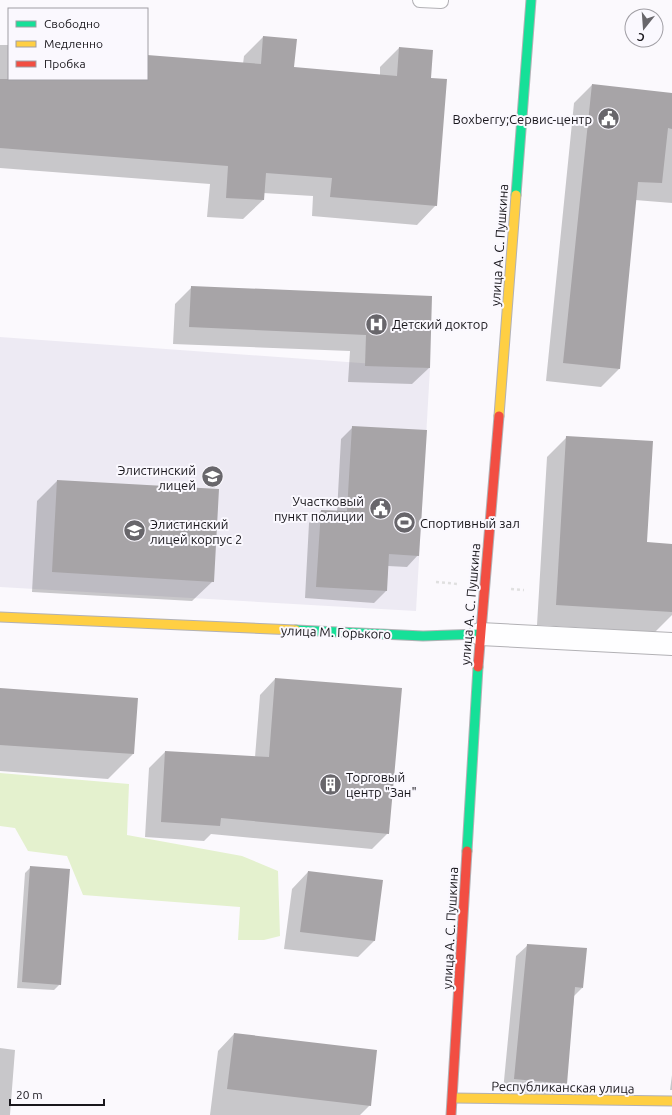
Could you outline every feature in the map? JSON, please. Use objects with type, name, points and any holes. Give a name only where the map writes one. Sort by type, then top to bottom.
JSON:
[{"type":"main road","name":"улица А. С. Пушкина","points":[[451,1115],[480,634],[531,0]]},
{"type":"main road","name":"улица М. Горького","points":[[0,617],[423,636],[480,634]]},
{"type":"main road","name":"Республиканская улица","points":[[453,1098],[672,1101]]},
{"type":"street","name":"улица М. Горького","points":[[480,634],[672,644]]},
{"type":"lane","points":[[420,0],[441,2]]},
{"type":"path","points":[[436,582],[457,584]]},
{"type":"path","points":[[510,589],[524,590]]},
{"type":"shaded area","name":"Элистинский лицей","points":[[0,337],[430,368],[416,611],[0,587]]},
{"type":"green space","points":[[0,773],[129,784],[127,835],[242,856],[278,871],[280,936],[264,940],[238,940],[240,907],[83,895],[67,856],[28,851],[15,828],[0,826]]},
{"type":"building","points":[[263,36],[297,39],[294,67],[397,76],[399,47],[433,50],[431,78],[447,79],[437,206],[330,197],[332,178],[266,173],[264,200],[226,198],[228,166],[0,148],[0,79],[148,80],[148,55],[261,64]]},
{"type":"building","points":[[592,84],[672,93],[672,129],[668,128],[662,183],[638,182],[620,369],[563,363]]},
{"type":"building","points":[[191,286],[432,296],[430,368],[365,366],[366,335],[189,327]]},
{"type":"building","points":[[352,426],[427,430],[419,556],[389,554],[387,591],[316,587],[321,510],[347,511]]},
{"type":"building","points":[[566,436],[653,441],[647,542],[672,544],[672,612],[556,605]]},
{"type":"building","name":"Элистинский лицей корпус 2","points":[[57,480],[219,489],[214,582],[52,572]]},
{"type":"building","points":[[275,678],[402,688],[389,834],[221,818],[220,826],[161,822],[165,751],[269,757]]},
{"type":"building","points":[[0,688],[138,698],[134,754],[0,745]]},
{"type":"building","points":[[30,866],[70,869],[61,985],[22,982]]},
{"type":"building","points":[[308,871],[383,880],[375,941],[300,932]]},
{"type":"building","points":[[527,944],[587,948],[583,988],[575,987],[567,1084],[514,1079]]},
{"type":"building","points":[[234,1033],[377,1050],[371,1106],[227,1089]]},
{"type":"traffic: fast","points":[[516,195],[531,0]]},
{"type":"traffic: fast","points":[[296,630],[423,636],[480,634]]},
{"type":"traffic: fast","points":[[467,851],[478,667]]},
{"type":"traffic: slow","points":[[499,416],[516,195]]},
{"type":"traffic: slow","points":[[0,617],[296,630]]},
{"type":"traffic: slow","points":[[453,1098],[672,1101]]},
{"type":"traffic: jam","points":[[478,667],[499,416]]},
{"type":"traffic: jam","points":[[451,1115],[467,851]]},
{"type":"place","name":"Boxberry;Сервис-центр","points":[[608,119]]},
{"type":"place","name":"Детский доктор","points":[[377,324]]},
{"type":"place","name":"Элистинский лицей","points":[[212,477]]},
{"type":"place","name":"Участковый пункт полиции","points":[[380,508]]},
{"type":"place","name":"Спортивный зал","points":[[404,523]]},
{"type":"place","name":"Элистинский лицей корпус 2","points":[[135,531]]},
{"type":"place","name":"Торговый центр \"Зан\"","points":[[331,784]]}]
